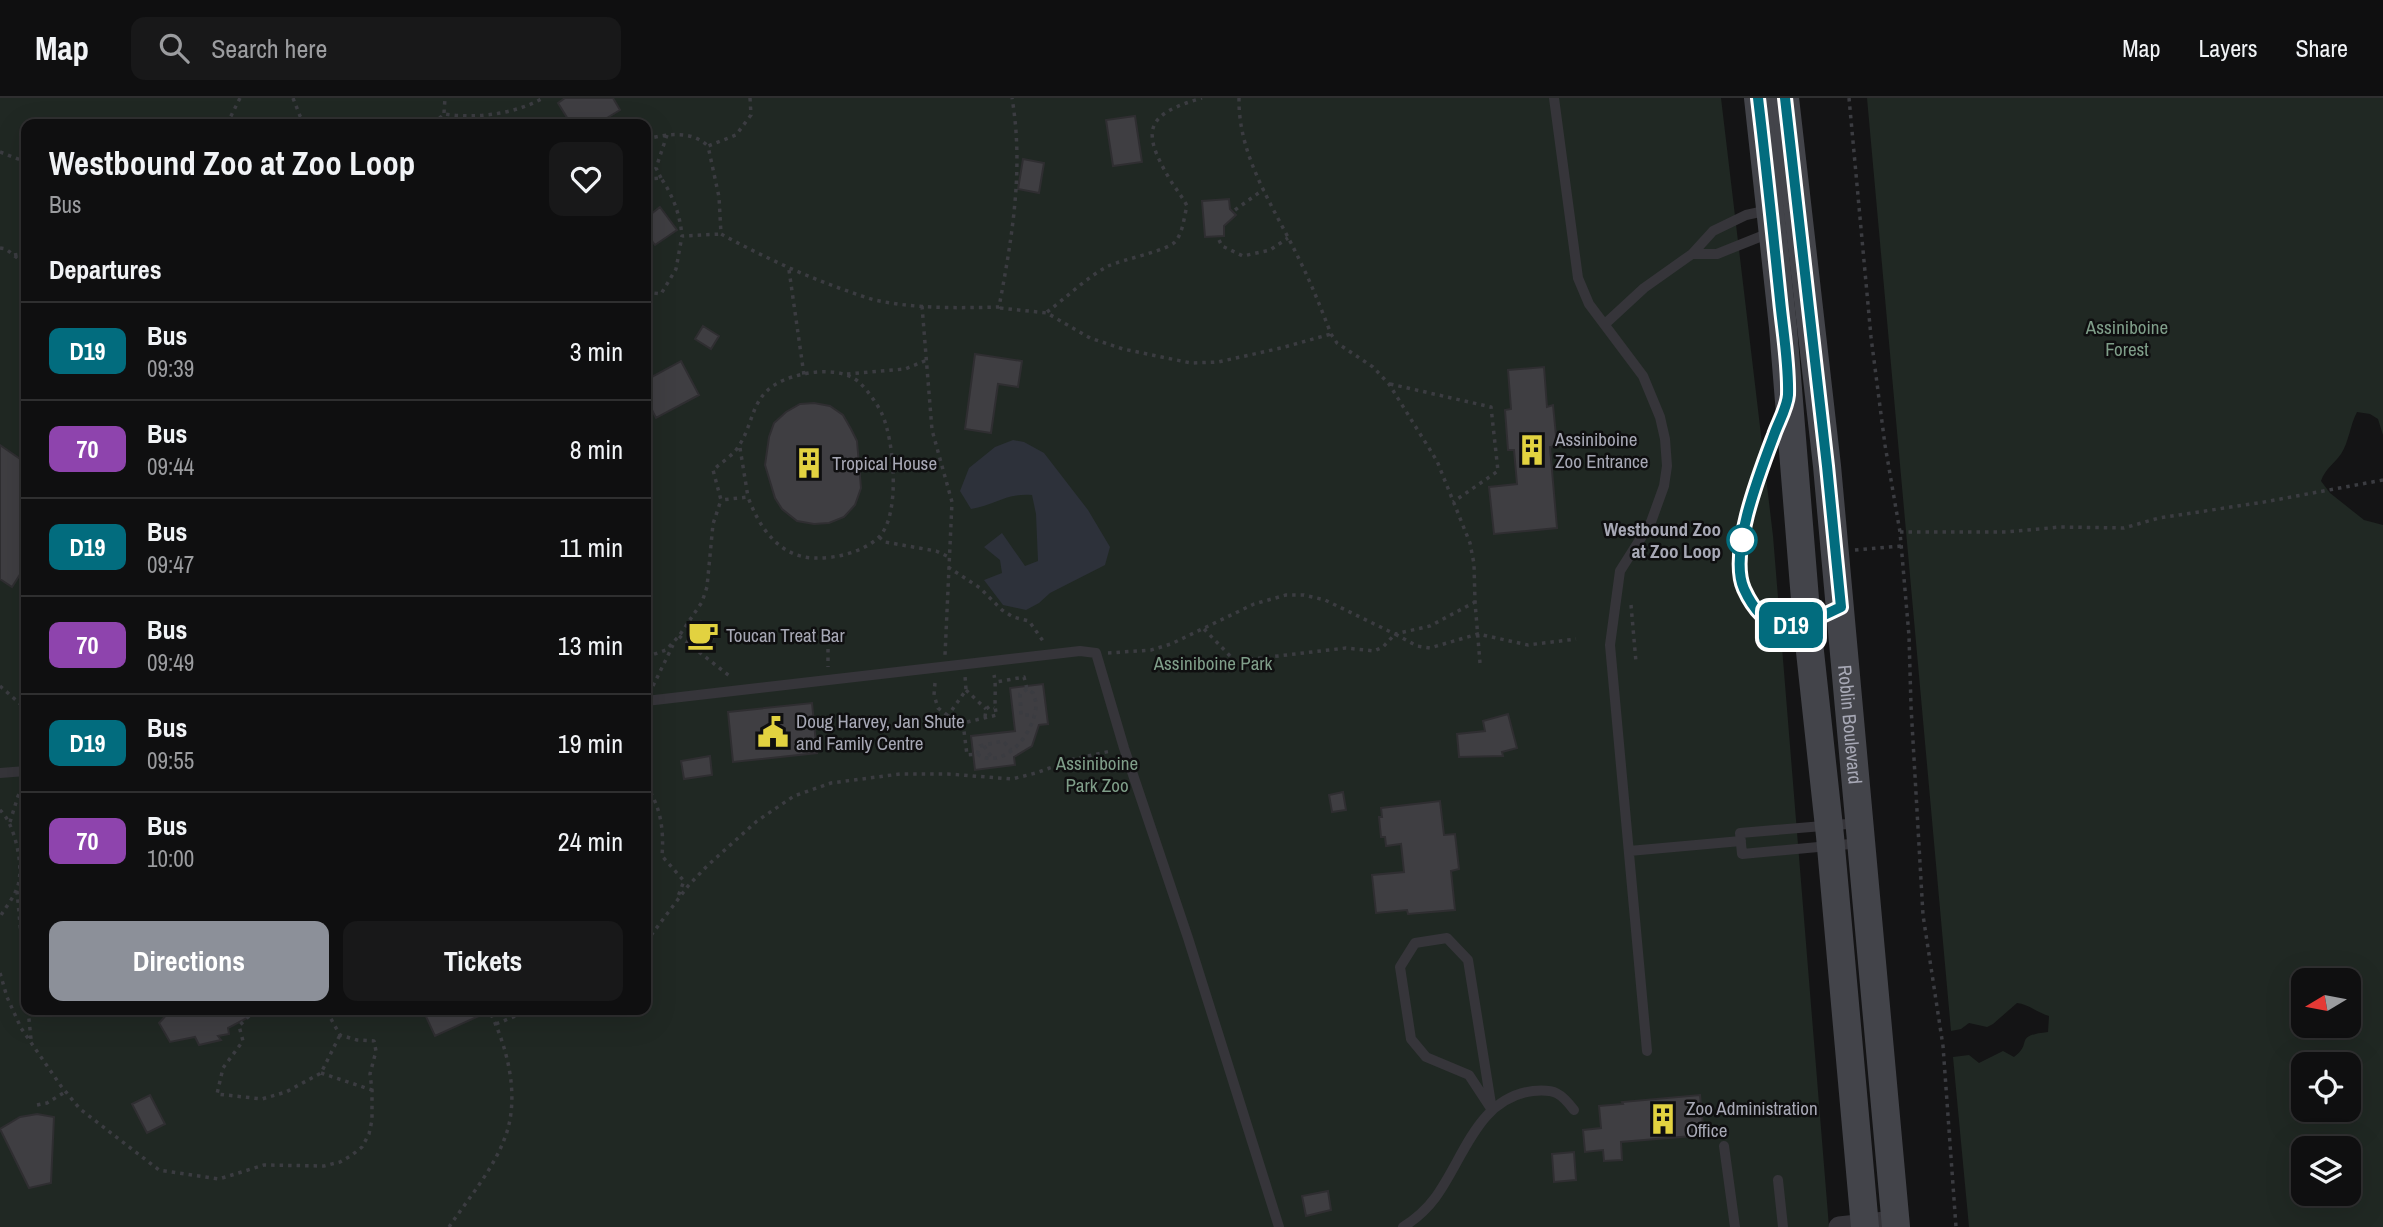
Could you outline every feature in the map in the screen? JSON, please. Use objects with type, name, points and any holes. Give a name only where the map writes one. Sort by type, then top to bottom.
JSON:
[{"type":"main road","name":"Roblin Boulevard","points":[[1758,98],[1786,219],[1841,607],[1896,1224]]},
{"type":"main road","name":"Roblin Boulevard","points":[[1785,98],[1788,398],[1807,624],[1830,836],[1856,1226]]},
{"type":"street","points":[[1856,1226],[1896,1224]]},
{"type":"lane","points":[[1554,98],[1578,278],[1589,304],[1630,357],[1652,395],[1665,439],[1667,466],[1664,486],[1651,522],[1620,571],[1611,645],[1647,1051]]},
{"type":"lane","points":[[1605,324],[1644,288],[1692,254],[1713,231],[1746,215],[1786,219]]},
{"type":"lane","points":[[1692,254],[1717,254],[1786,219]]},
{"type":"lane","points":[[1788,398],[1745,525],[1739,573],[1752,603],[1765,618],[1777,626],[1807,624],[1841,607]]},
{"type":"lane","points":[[651,700],[1080,650],[1096,653],[1124,748],[1188,938],[1279,1227]]},
{"type":"lane","points":[[0,773],[21,771]]},
{"type":"lane","points":[[1629,851],[1741,837],[1860,833]]},
{"type":"lane","points":[[1741,837],[1742,854],[1830,836],[1860,833]]},
{"type":"lane","points":[[1447,937],[1468,960],[1492,1110],[1469,1075],[1426,1057],[1411,1039],[1400,967],[1415,943],[1447,937]]},
{"type":"lane","points":[[1403,1227],[1435,1199],[1480,1123],[1505,1099],[1520,1093],[1550,1091],[1560,1094],[1574,1110]]},
{"type":"lane","points":[[1724,1146],[1735,1227]]},
{"type":"lane","points":[[1778,1180],[1783,1227]]},
{"type":"path","points":[[230,119],[240,98]]},
{"type":"path","points":[[293,98],[303,119]]},
{"type":"path","points":[[438,119],[444,114],[445,98]]},
{"type":"path","points":[[444,114],[465,117],[525,108],[543,98]]},
{"type":"path","points":[[708,146],[736,135],[751,115],[750,98]]},
{"type":"path","points":[[999,307],[1013,227],[1016,191],[1017,149],[1012,98]]},
{"type":"path","points":[[1047,313],[1094,275],[1110,266],[1141,254],[1162,250],[1175,242],[1182,228],[1187,206],[1152,145],[1151,135],[1155,122],[1164,113],[1202,98]]},
{"type":"path","points":[[1239,98],[1238,114],[1248,158],[1331,334],[1337,343],[1373,367],[1389,384],[1437,461],[1470,543],[1474,564],[1480,663]]},
{"type":"path","points":[[1849,98],[1873,351],[1902,546],[1922,905],[1943,1046],[1956,1227]]},
{"type":"path","points":[[651,293],[661,294],[676,269],[682,236],[680,217],[656,168],[667,135]]},
{"type":"path","points":[[651,138],[688,135],[699,138],[708,146],[719,197],[721,233]]},
{"type":"path","points":[[0,152],[21,160]]},
{"type":"path","points":[[651,179],[661,178]]},
{"type":"path","points":[[1235,210],[1264,189]]},
{"type":"path","points":[[682,236],[721,233],[789,269],[873,300],[922,306],[999,307],[1047,313],[1090,338],[1124,349],[1191,363],[1218,362],[1331,334]]},
{"type":"path","points":[[1219,240],[1222,246],[1243,256],[1270,250],[1288,238]]},
{"type":"path","points":[[0,248],[6,249],[21,261]]},
{"type":"path","points":[[14,255],[21,254]]},
{"type":"path","points":[[789,269],[804,375]]},
{"type":"path","points":[[922,306],[932,430],[952,502],[941,666],[934,695],[938,708],[947,717],[963,723],[997,715],[994,708],[997,699],[996,682],[988,661]]},
{"type":"path","points":[[651,655],[666,650],[702,602],[707,587],[713,524],[722,499],[713,470],[740,446],[753,410],[764,394],[782,381],[804,375],[905,369],[927,360]]},
{"type":"path","points":[[740,446],[748,497],[755,516],[770,537],[785,550],[808,558],[835,557],[849,553],[879,537],[891,517],[895,489],[886,429],[882,413],[860,383],[845,374]]},
{"type":"path","points":[[1389,384],[1491,408],[1498,471],[1453,502]]},
{"type":"path","points":[[1900,532],[2124,528],[2159,518],[2383,480]]},
{"type":"path","points":[[722,499],[748,497]]},
{"type":"path","points":[[879,537],[885,542],[936,551],[948,557]]},
{"type":"path","points":[[1848,551],[1902,546]]},
{"type":"path","points":[[948,567],[980,588],[1002,610],[1013,617],[1029,621],[1041,637],[1047,655]]},
{"type":"path","points":[[1096,653],[1151,650],[1204,629],[1254,604],[1286,595],[1304,595],[1325,600],[1417,646],[1430,648],[1478,634],[1528,645],[1576,639]]},
{"type":"path","points":[[1204,629],[1235,661],[1346,648],[1374,651],[1384,647],[1395,634],[1430,626],[1475,602]]},
{"type":"path","points":[[1631,602],[1636,662]]},
{"type":"path","points":[[679,636],[744,689]]},
{"type":"path","points":[[652,688],[675,640]]},
{"type":"path","points":[[963,664],[967,690],[986,709]]},
{"type":"path","points":[[963,723],[967,755],[977,754],[993,759],[1011,751],[1026,736],[1036,704],[1033,693],[1027,689],[1024,677],[996,682]]},
{"type":"path","points":[[0,686],[21,705]]},
{"type":"path","points":[[1027,689],[1020,694],[1021,715],[1034,715]]},
{"type":"path","points":[[947,717],[967,690]]},
{"type":"path","points":[[0,693],[6,692]]},
{"type":"path","points":[[986,709],[990,706],[994,708]]},
{"type":"path","points":[[985,717],[986,709]]},
{"type":"path","points":[[977,754],[980,746],[1003,741],[1011,751]]},
{"type":"path","points":[[983,745],[993,759]]},
{"type":"path","points":[[651,935],[707,866],[757,821],[794,796],[848,780],[900,774],[948,774],[1012,779],[1074,759],[1124,748]]},
{"type":"path","points":[[0,918],[17,889],[20,876],[10,822],[21,790]]},
{"type":"path","points":[[651,795],[660,813],[664,836],[662,856],[684,881],[675,903]]},
{"type":"path","points":[[0,810],[10,822]]},
{"type":"path","points":[[17,889],[21,934]]},
{"type":"path","points":[[0,973],[21,1028],[65,1092],[80,1109],[159,1170],[219,1179],[264,1165],[324,1166],[346,1158],[362,1147],[369,1134],[372,1119],[370,1074],[376,1051],[374,1041],[340,1035],[329,1015]]},
{"type":"path","points":[[28,1015],[31,1042]]},
{"type":"path","points":[[250,1015],[239,1026],[243,1041],[223,1068],[217,1094],[262,1099],[286,1093],[321,1073],[340,1035]]},
{"type":"path","points":[[449,1227],[495,1158],[509,1127],[511,1078],[492,1015]]},
{"type":"path","points":[[496,1024],[518,1015]]},
{"type":"path","points":[[321,1073],[372,1090]]},
{"type":"path","points":[[37,1105],[47,1103],[65,1092]]},
{"type":"green space","name":"Assiniboine Park","points":[[0,98],[1721,98],[1773,536],[1829,1227],[0,1227]]},
{"type":"green space","name":"Assiniboine Forest","points":[[1867,98],[2383,98],[2383,435],[2378,419],[2370,414],[2357,412],[2344,449],[2321,481],[2330,493],[2364,520],[2383,525],[2383,1227],[1969,1227],[1953,1057],[1969,1055],[1979,1063],[2003,1051],[2014,1057],[2023,1048],[2027,1038],[2048,1032],[2049,1016],[2017,1003],[1987,1027],[1969,1023],[1961,1029],[1951,1031]]},
{"type":"shaded area","points":[[1013,440],[1024,442],[1044,453],[1088,510],[1110,547],[1105,565],[1050,593],[1026,610],[1003,605],[984,580],[1002,573],[1000,560],[984,547],[1002,533],[1025,566],[1038,561],[1036,514],[1032,495],[1007,497],[971,509],[960,491],[969,468],[995,447]]},
{"type":"building","points":[[565,98],[613,98],[620,110],[605,119],[568,119],[558,103]]},
{"type":"building","points":[[1135,116],[1142,162],[1113,166],[1106,120]]},
{"type":"building","points":[[1023,159],[1044,163],[1039,193],[1018,189]]},
{"type":"building","points":[[1229,199],[1230,209],[1236,215],[1224,226],[1224,236],[1205,237],[1202,201]]},
{"type":"building","points":[[660,207],[677,230],[655,245],[651,240],[651,214]]},
{"type":"building","points":[[703,326],[719,336],[711,349],[695,339]]},
{"type":"building","points":[[975,354],[1022,361],[1018,387],[998,384],[991,433],[965,429]]},
{"type":"building","points":[[681,361],[699,395],[656,418],[651,408],[651,377]]},
{"type":"building","name":"Assiniboine Zoo Entrance","points":[[1544,367],[1547,407],[1553,405],[1557,446],[1550,447],[1557,528],[1494,534],[1489,487],[1517,484],[1514,450],[1508,450],[1505,410],[1511,409],[1508,370]]},
{"type":"building","name":"Tropical House","points":[[800,404],[830,406],[843,415],[851,429],[857,441],[861,488],[855,505],[844,517],[829,523],[814,524],[797,521],[782,509],[775,498],[765,465],[774,423]]},
{"type":"building","points":[[0,445],[21,460],[21,573],[12,587],[0,579]]},
{"type":"building","name":"Toucan Treat Bar","points":[[701,621],[717,634],[705,649],[689,637]]},
{"type":"building","points":[[1043,684],[1048,724],[1039,725],[1032,746],[1014,757],[1015,765],[975,770],[971,736],[1015,731],[1010,688]]},
{"type":"building","name":"Doug Harvey, Jan Shute and Family Centre","points":[[812,703],[817,753],[733,762],[728,712]]},
{"type":"building","points":[[1508,714],[1517,748],[1502,752],[1503,756],[1459,757],[1457,734],[1485,731],[1483,721]]},
{"type":"building","points":[[710,756],[712,775],[684,779],[681,761]]},
{"type":"building","points":[[1343,792],[1346,810],[1332,812],[1329,795]]},
{"type":"building","points":[[1440,801],[1444,835],[1455,834],[1459,869],[1451,871],[1455,910],[1408,914],[1407,910],[1376,913],[1372,875],[1404,872],[1401,844],[1386,846],[1385,837],[1381,837],[1381,808]]},
{"type":"building","points":[[166,1015],[253,1015],[228,1028],[229,1034],[218,1036],[221,1040],[199,1045],[195,1037],[170,1042],[159,1023]]},
{"type":"building","points":[[425,1015],[481,1015],[435,1036]]},
{"type":"building","points":[[150,1095],[165,1124],[147,1133],[132,1104]]},
{"type":"building","name":"Zoo Administration Office","points":[[1700,1095],[1704,1135],[1621,1142],[1622,1160],[1604,1161],[1603,1150],[1585,1152],[1583,1130],[1601,1128],[1599,1106]]},
{"type":"building","points":[[37,1114],[54,1117],[51,1183],[29,1188],[0,1129],[20,1117]]},
{"type":"building","points":[[1574,1152],[1576,1180],[1554,1182],[1552,1154]]},
{"type":"building","points":[[1328,1191],[1331,1210],[1306,1216],[1302,1196]]},
{"type":"bus line","name":"D19","points":[[1758,98],[1788,398],[1745,525],[1739,573],[1752,603],[1765,618],[1777,626],[1807,624],[1841,607],[1785,98]]},
{"type":"place","name":"Assiniboine Zoo Entrance","points":[[1532,450]]},
{"type":"place","name":"Tropical House","points":[[809,463]]},
{"type":"place","name":"Westbound Zoo at Zoo Loop","points":[[1742,540]]},
{"type":"place","name":"Toucan Treat Bar","points":[[703,635]]},
{"type":"place","name":"Doug Harvey, Jan Shute and Family Centre","points":[[773,732]]},
{"type":"place","name":"Zoo Administration Office","points":[[1663,1119]]},
{"type":"park label","name":"Assiniboine Park Zoo","points":[[1097,774]]}]
